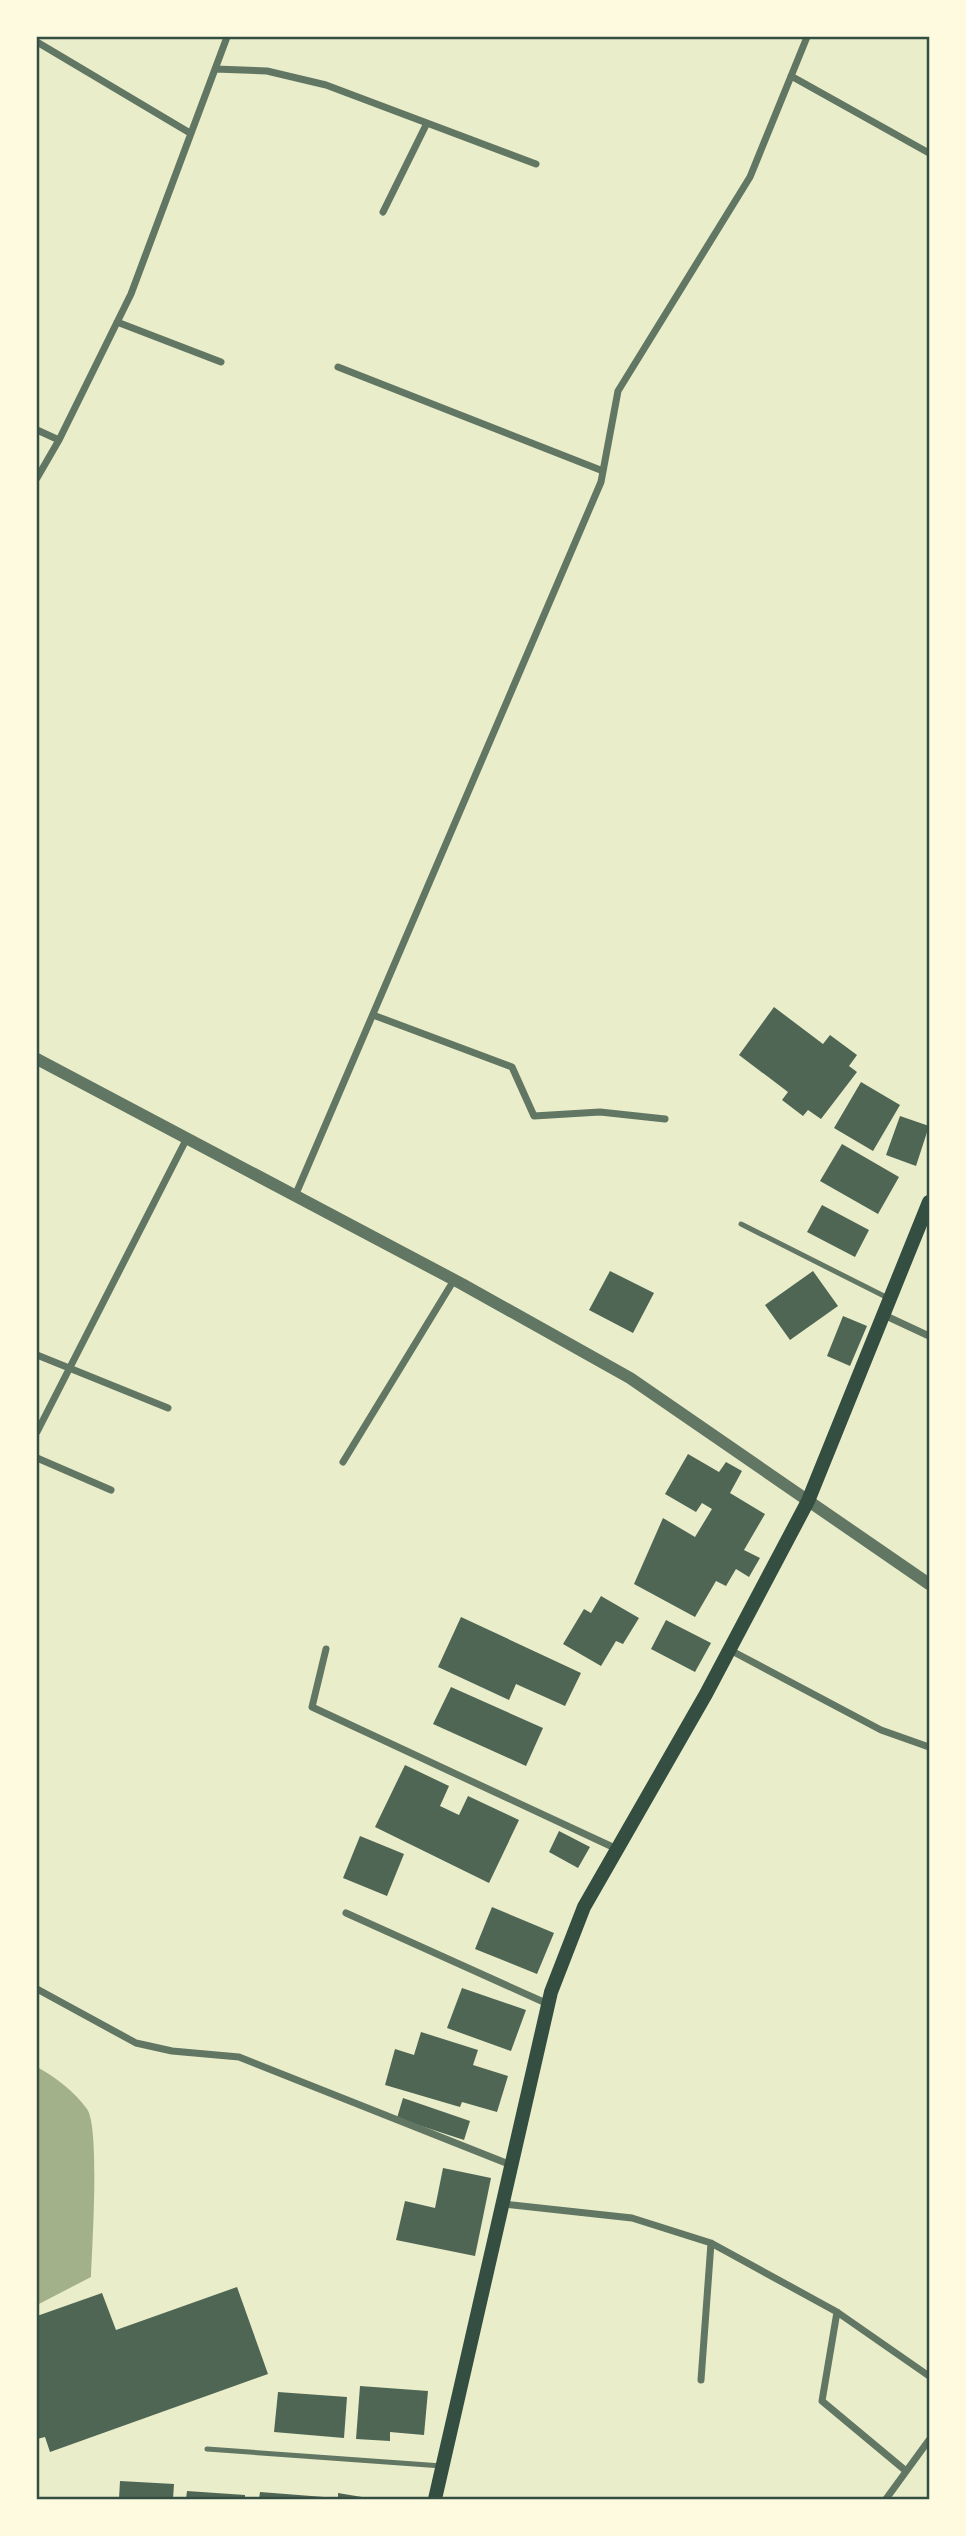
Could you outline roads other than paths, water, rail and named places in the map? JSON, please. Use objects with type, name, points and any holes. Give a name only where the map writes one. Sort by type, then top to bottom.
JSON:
[{"type":"main road","points":[[435,2499],[548,2004],[584,1907],[730,1650],[808,1502],[929,1202]]},
{"type":"street","points":[[37,478],[59,440],[131,294],[227,37]]},
{"type":"street","points":[[295,1196],[601,482],[618,391],[750,177],[807,37]]},
{"type":"street","points":[[37,42],[191,133]]},
{"type":"street","points":[[215,69],[267,71],[326,85],[536,164]]},
{"type":"street","points":[[791,76],[929,153]]},
{"type":"street","points":[[383,212],[427,123]]},
{"type":"street","points":[[117,322],[221,362]]},
{"type":"street","points":[[338,367],[603,471]]},
{"type":"street","points":[[37,430],[59,440]]},
{"type":"street","points":[[373,1015],[512,1067],[534,1116],[600,1112],[665,1119]]},
{"type":"street","points":[[37,1059],[454,1280],[630,1378],[929,1584]]},
{"type":"street","points":[[37,1432],[187,1138]]},
{"type":"street","points":[[343,1462],[454,1280]]},
{"type":"street","points":[[884,1315],[929,1336]]},
{"type":"street","points":[[37,1355],[169,1408]]},
{"type":"street","points":[[37,1458],[111,1490]]},
{"type":"street","points":[[326,1649],[312,1707],[618,1849]]},
{"type":"street","points":[[730,1650],[881,1730],[929,1747]]},
{"type":"street","points":[[346,1913],[548,2004]]},
{"type":"street","points":[[37,1989],[135,2043],[172,2051],[239,2057],[511,2165]]},
{"type":"street","points":[[502,2204],[632,2218],[711,2243],[837,2312],[929,2376]]},
{"type":"street","points":[[701,2380],[711,2243]]},
{"type":"street","points":[[837,2312],[822,2401],[906,2471]]},
{"type":"street","points":[[886,2499],[929,2440]]},
{"type":"lane","points":[[741,1224],[891,1299]]},
{"type":"lane","points":[[207,2449],[442,2466]]}]
